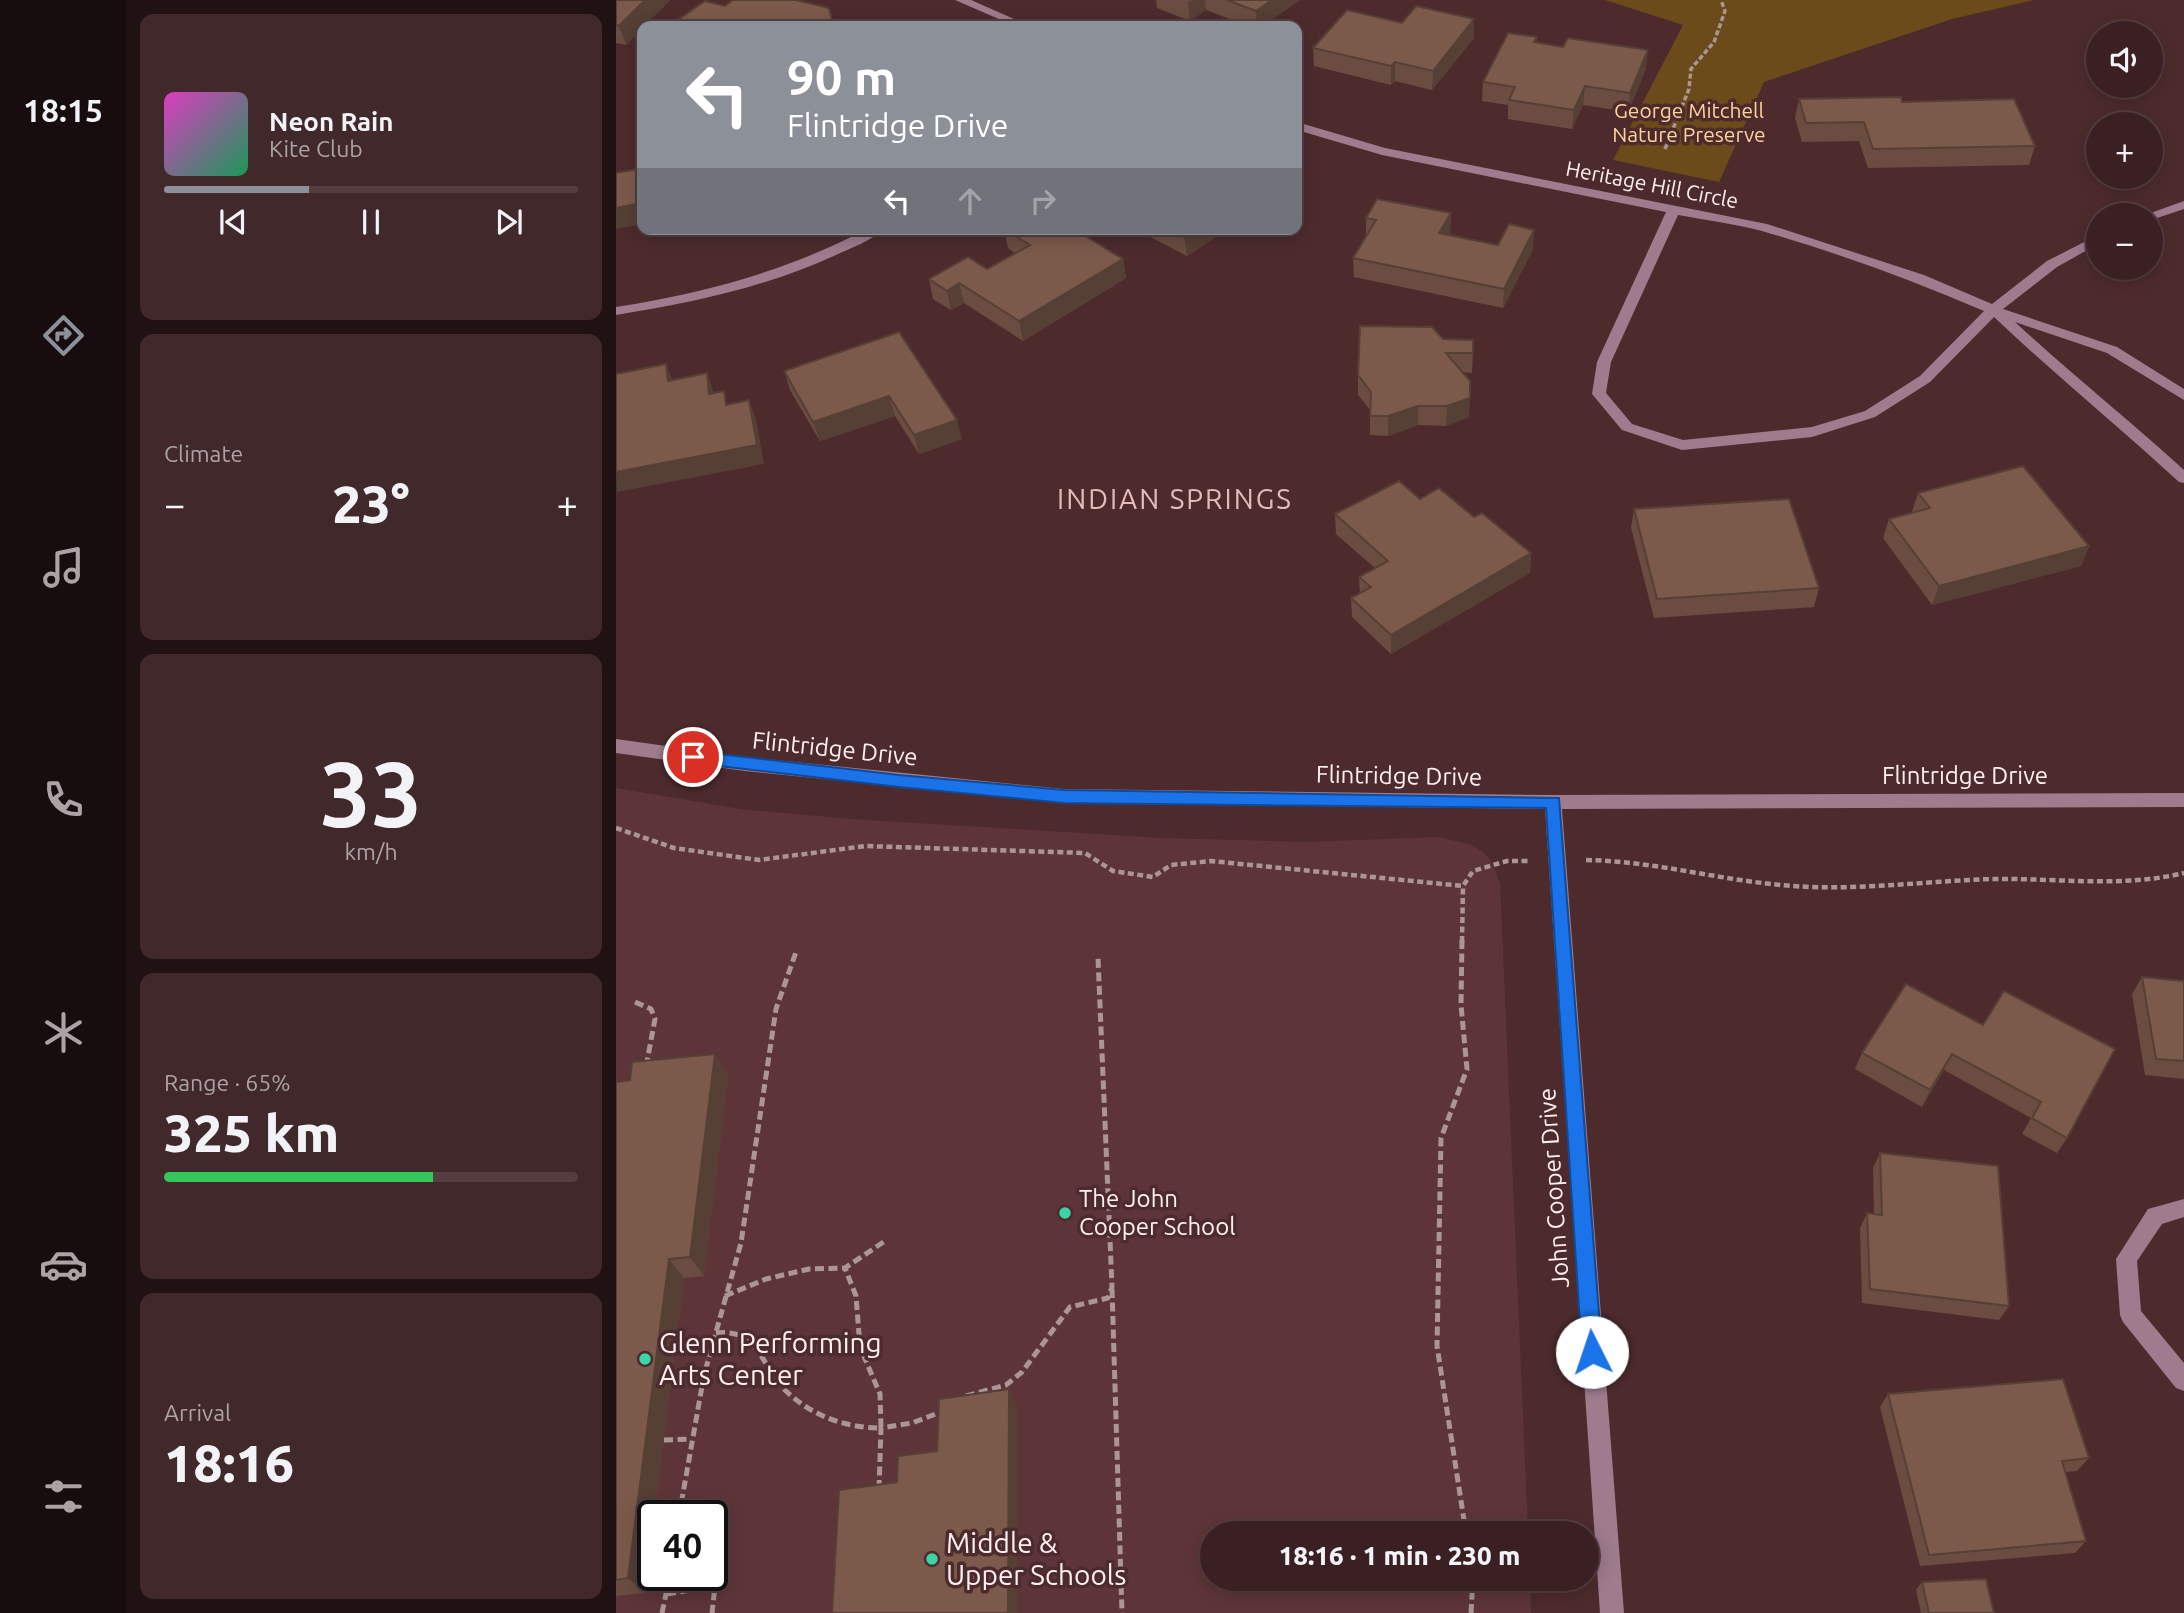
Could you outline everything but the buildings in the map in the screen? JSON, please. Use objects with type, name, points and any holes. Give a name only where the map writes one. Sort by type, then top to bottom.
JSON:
[{"type":"street","points":[[961,0],[1012,21]]},
{"type":"street","name":"Heritage Hill Circle","points":[[1302,127],[1396,153],[1762,227],[1919,278],[1993,310],[2112,350],[2184,395]]},
{"type":"street","points":[[2163,212],[2184,205]]},
{"type":"street","points":[[1673,211],[1604,362],[1599,394],[1627,427],[1682,445],[1812,432],[1870,414],[1925,379],[1993,310],[2052,264],[2086,246]]},
{"type":"street","points":[[616,311],[666,304],[734,289],[796,269],[865,235]]},
{"type":"street","name":"Heritage Hill Circle","points":[[1993,310],[2062,374],[2131,429],[2184,478]]},
{"type":"street","name":"Flintridge Drive","points":[[616,746],[770,767],[1064,796],[1553,802],[2184,800]]},
{"type":"street","name":"John Cooper Drive","points":[[1553,802],[1612,1613]]},
{"type":"street","points":[[2184,1208],[2155,1216],[2126,1259],[2131,1315],[2184,1380]]},
{"type":"path","points":[[1665,149],[1689,89],[1691,69],[1714,42],[1725,11],[1721,0]]},
{"type":"path","points":[[616,828],[674,848],[759,860],[865,846],[1085,853],[1113,871],[1153,877],[1171,865],[1211,862],[1463,886]]},
{"type":"path","points":[[1464,1521],[1437,1346],[1441,1138],[1468,1069],[1461,1005],[1463,886],[1473,872],[1507,861],[1624,859],[1734,879],[1806,887],[2000,878],[2158,880],[2184,873]]},
{"type":"path","points":[[681,1500],[691,1439],[724,1296],[741,1243],[776,1009],[796,952]]},
{"type":"path","points":[[1098,958],[1122,1613]]},
{"type":"path","points":[[635,1002],[651,1009],[655,1019],[643,1078]]},
{"type":"path","points":[[724,1296],[766,1279],[809,1269],[845,1268],[885,1241]]},
{"type":"path","points":[[845,1268],[856,1296],[860,1347],[880,1394],[878,1502]]},
{"type":"path","points":[[955,1402],[974,1393],[1006,1385],[1022,1372],[1070,1307],[1079,1303],[1096,1304],[1108,1298],[1112,1287]]},
{"type":"path","points":[[716,1333],[731,1332],[745,1336],[778,1382],[799,1400],[828,1418],[861,1430],[881,1429],[937,1416],[946,1409]]},
{"type":"path","points":[[664,1440],[691,1439]]},
{"type":"path","points":[[667,1594],[715,1586],[712,1613]]},
{"type":"path","points":[[662,1613],[667,1591]]},
{"type":"path","points":[[1471,1613],[1472,1591]]},
{"type":"shaded area","name":"The John Cooper School","points":[[616,788],[740,809],[851,819],[1162,838],[1304,842],[1438,837],[1472,845],[1483,852],[1491,861],[1500,883],[1527,1521],[1200,1521],[1200,1591],[1530,1591],[1531,1613],[616,1613]]},
{"type":"green space","name":"George Mitchell Nature Preserve","points":[[1605,0],[2034,0],[1952,19],[1764,82],[1719,182],[1613,160],[1683,25]]},
{"type":"place","name":"The John Cooper School","points":[[1065,1213]]},
{"type":"place","name":"Glenn Performing Arts Center","points":[[645,1359]]},
{"type":"place","name":"Middle & Upper Schools","points":[[932,1559]]},
{"type":"district","name":"INDIAN SPRINGS","points":[[1175,499]]},
{"type":"route","points":[[693,757],[899,781],[1064,796],[1553,802],[1592,1352]]}]
